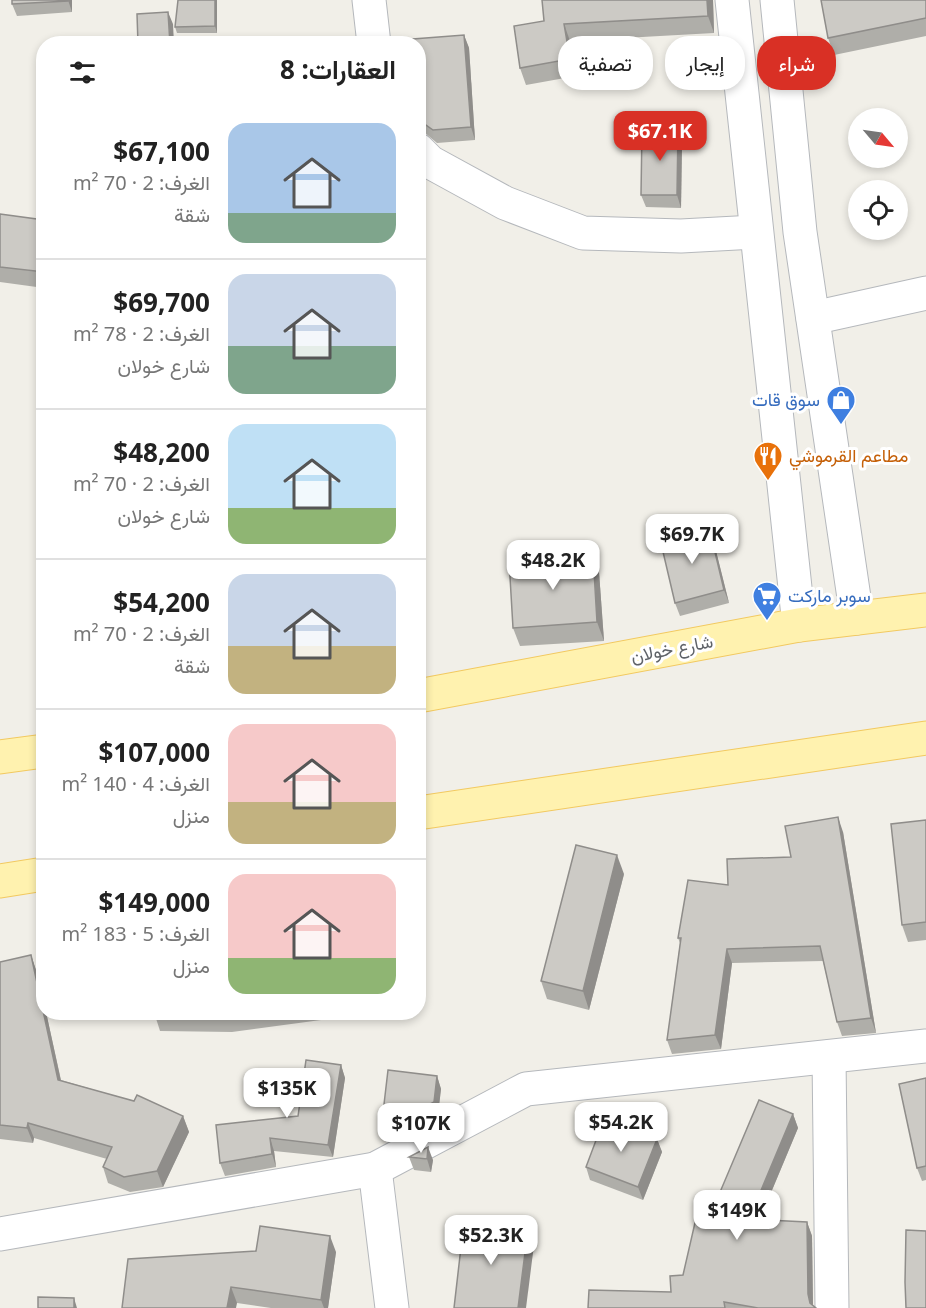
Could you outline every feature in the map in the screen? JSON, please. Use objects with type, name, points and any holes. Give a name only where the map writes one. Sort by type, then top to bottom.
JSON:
[{"type":"main road","name":"شارع خولان","points":[[426,695],[799,625],[926,610]]},
{"type":"main road","points":[[426,812],[926,738]]},
{"type":"main road","points":[[0,757],[36,751]]},
{"type":"main road","points":[[0,881],[36,875]]},
{"type":"street","points":[[369,0],[373,36]]},
{"type":"street","points":[[732,0],[755,232],[799,625]]},
{"type":"street","points":[[777,0],[800,232],[857,618]]},
{"type":"street","points":[[426,158],[505,203],[583,233],[681,236],[755,232]]},
{"type":"street","points":[[813,318],[926,292]]},
{"type":"street","points":[[0,1234],[375,1169],[526,1089],[926,1046]]},
{"type":"street","points":[[829,1057],[832,1308]]},
{"type":"street","points":[[375,1169],[392,1308]]},
{"type":"building","points":[[12,0],[68,0],[68,1],[12,4]]},
{"type":"building","points":[[178,0],[215,0],[215,26],[175,27]]},
{"type":"building","points":[[542,0],[707,0],[708,16],[564,24],[566,36],[558,36],[558,61],[520,68],[514,26],[544,21]]},
{"type":"building","points":[[821,0],[926,0],[926,18],[836,36],[828,36]]},
{"type":"building","points":[[168,12],[170,36],[138,36],[137,14]]},
{"type":"building","points":[[464,35],[471,127],[433,130],[426,125],[426,38]]},
{"type":"building","points":[[642,129],[678,129],[677,195],[641,195]]},
{"type":"building","points":[[0,214],[36,219],[36,271],[0,267]]},
{"type":"building","points":[[709,527],[724,590],[675,603],[660,539]]},
{"type":"building","points":[[593,554],[597,622],[513,628],[509,560]]},
{"type":"building","points":[[838,817],[871,1018],[837,1022],[820,946],[727,949],[715,1035],[667,1040],[681,938],[678,938],[688,880],[728,885],[727,859],[791,857],[785,826]]},
{"type":"building","points":[[926,820],[926,922],[902,925],[891,824]]},
{"type":"building","points":[[576,845],[617,855],[583,991],[541,981]]},
{"type":"building","points":[[31,955],[36,978],[36,1020],[45,1020],[58,1080],[134,1101],[137,1095],[183,1116],[157,1171],[124,1177],[103,1167],[112,1147],[28,1123],[27,1128],[0,1125],[0,962]]},
{"type":"building","points":[[306,1060],[341,1065],[328,1145],[270,1138],[272,1154],[220,1163],[216,1125],[298,1116]]},
{"type":"building","points":[[388,1070],[437,1076],[434,1102],[381,1130]]},
{"type":"building","points":[[926,1078],[926,1166],[917,1168],[899,1084]]},
{"type":"building","points":[[759,1100],[793,1114],[749,1219],[807,1222],[808,1294],[810,1303],[816,1308],[758,1308],[724,1302],[725,1308],[588,1308],[589,1290],[671,1292],[670,1276],[683,1275],[700,1201],[715,1204]]},
{"type":"building","points":[[604,1119],[657,1139],[638,1187],[586,1167]]},
{"type":"building","points":[[428,1147],[427,1159],[409,1157]]},
{"type":"building","points":[[464,1221],[528,1229],[518,1308],[454,1308]]},
{"type":"building","points":[[260,1226],[330,1236],[321,1300],[231,1287],[227,1308],[122,1308],[128,1259],[256,1251]]},
{"type":"building","points":[[906,1230],[926,1231],[926,1308],[906,1308]]},
{"type":"building","points":[[38,1297],[74,1298],[74,1308],[38,1308]]},
{"type":"place","name":"سوق قات","points":[[841,426]]},
{"type":"place","name":"مطاعم القرموشي","points":[[768,482]]},
{"type":"place","name":"سوبر ماركت","points":[[767,622]]}]
